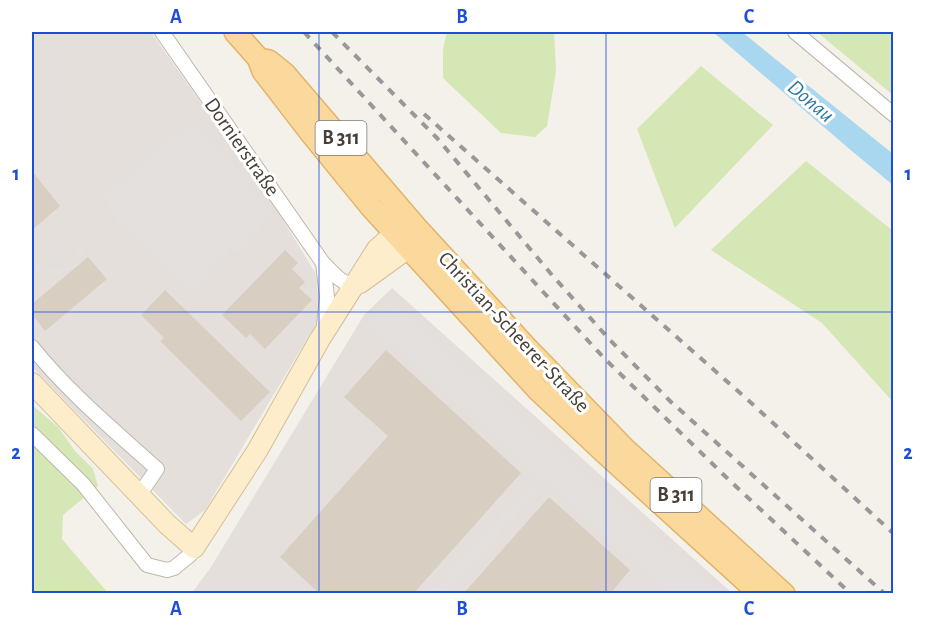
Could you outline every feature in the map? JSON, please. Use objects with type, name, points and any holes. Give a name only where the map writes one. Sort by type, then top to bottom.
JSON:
[{"type":"main road","name":"Christian-Scheerer-Straße","points":[[235,32],[258,58],[263,71],[310,132],[401,241],[537,389],[760,594]]},
{"type":"main road","name":"Christian-Scheerer-Straße","points":[[258,58],[269,61],[285,75],[416,227],[527,348],[625,449],[784,594]]},
{"type":"street","name":"Dornierstraße","points":[[162,32],[323,263],[336,277],[353,288]]},
{"type":"street","points":[[795,32],[894,115]]},
{"type":"street","name":"Dornierstraße","points":[[194,548],[256,451],[320,339],[377,249],[401,241],[416,227]]},
{"type":"street","name":"Dornierstraße","points":[[320,339],[326,314],[327,297],[323,263]]},
{"type":"street","points":[[32,347],[109,426],[157,468],[139,495]]},
{"type":"street","points":[[32,383],[139,495],[194,548],[190,555],[174,568],[167,570],[147,565],[83,484],[32,434]]},
{"type":"shaded area","points":[[32,32],[151,32],[278,212],[316,274],[320,317],[205,510],[186,524],[32,367]]},
{"type":"shaded area","points":[[191,121],[275,211],[237,255],[231,249],[192,291],[115,221],[103,197]]},
{"type":"shaded area","points":[[79,248],[86,248],[81,260],[73,269],[62,273],[32,271],[32,266],[62,268],[71,264]]},
{"type":"shaded area","points":[[392,288],[732,593],[191,594],[211,567],[364,315]]},
{"type":"shaded area","points":[[388,300],[720,593],[668,593],[367,323]]},
{"type":"shaded area","points":[[530,484],[538,491],[446,593],[431,593]]},
{"type":"green space","points":[[447,32],[554,32],[556,71],[547,126],[535,137],[501,133],[443,78],[443,49]]},
{"type":"green space","points":[[817,32],[893,32],[893,95]]},
{"type":"green space","points":[[701,66],[773,125],[675,228],[637,129]]},
{"type":"green space","points":[[806,161],[893,231],[893,402],[822,323],[711,250]]},
{"type":"green space","points":[[32,405],[58,427],[75,451],[93,469],[98,486],[63,515],[62,539],[108,593],[32,593]]},
{"type":"water","name":"Donau","points":[[713,32],[742,32],[893,154],[893,185],[853,152]]},
{"type":"building","points":[[32,171],[60,206],[32,230]]},
{"type":"building","points":[[285,250],[298,263],[292,269],[305,282],[299,288],[312,300],[265,349],[250,334],[246,338],[222,315]]},
{"type":"building","points":[[88,257],[107,279],[45,331],[32,314],[32,304]]},
{"type":"building","points":[[165,290],[270,392],[241,421],[160,341],[164,338],[141,315]]},
{"type":"building","points":[[386,350],[521,473],[413,594],[320,594],[280,557],[388,436],[344,397]]},
{"type":"building","points":[[549,497],[630,570],[610,594],[463,594]]},
{"type":"railway","points":[[304,32],[604,358],[851,594]]},
{"type":"railway","points":[[332,32],[437,138],[552,275],[609,339],[670,401],[885,594]]},
{"type":"railway","points":[[424,114],[748,400],[894,534]]}]
